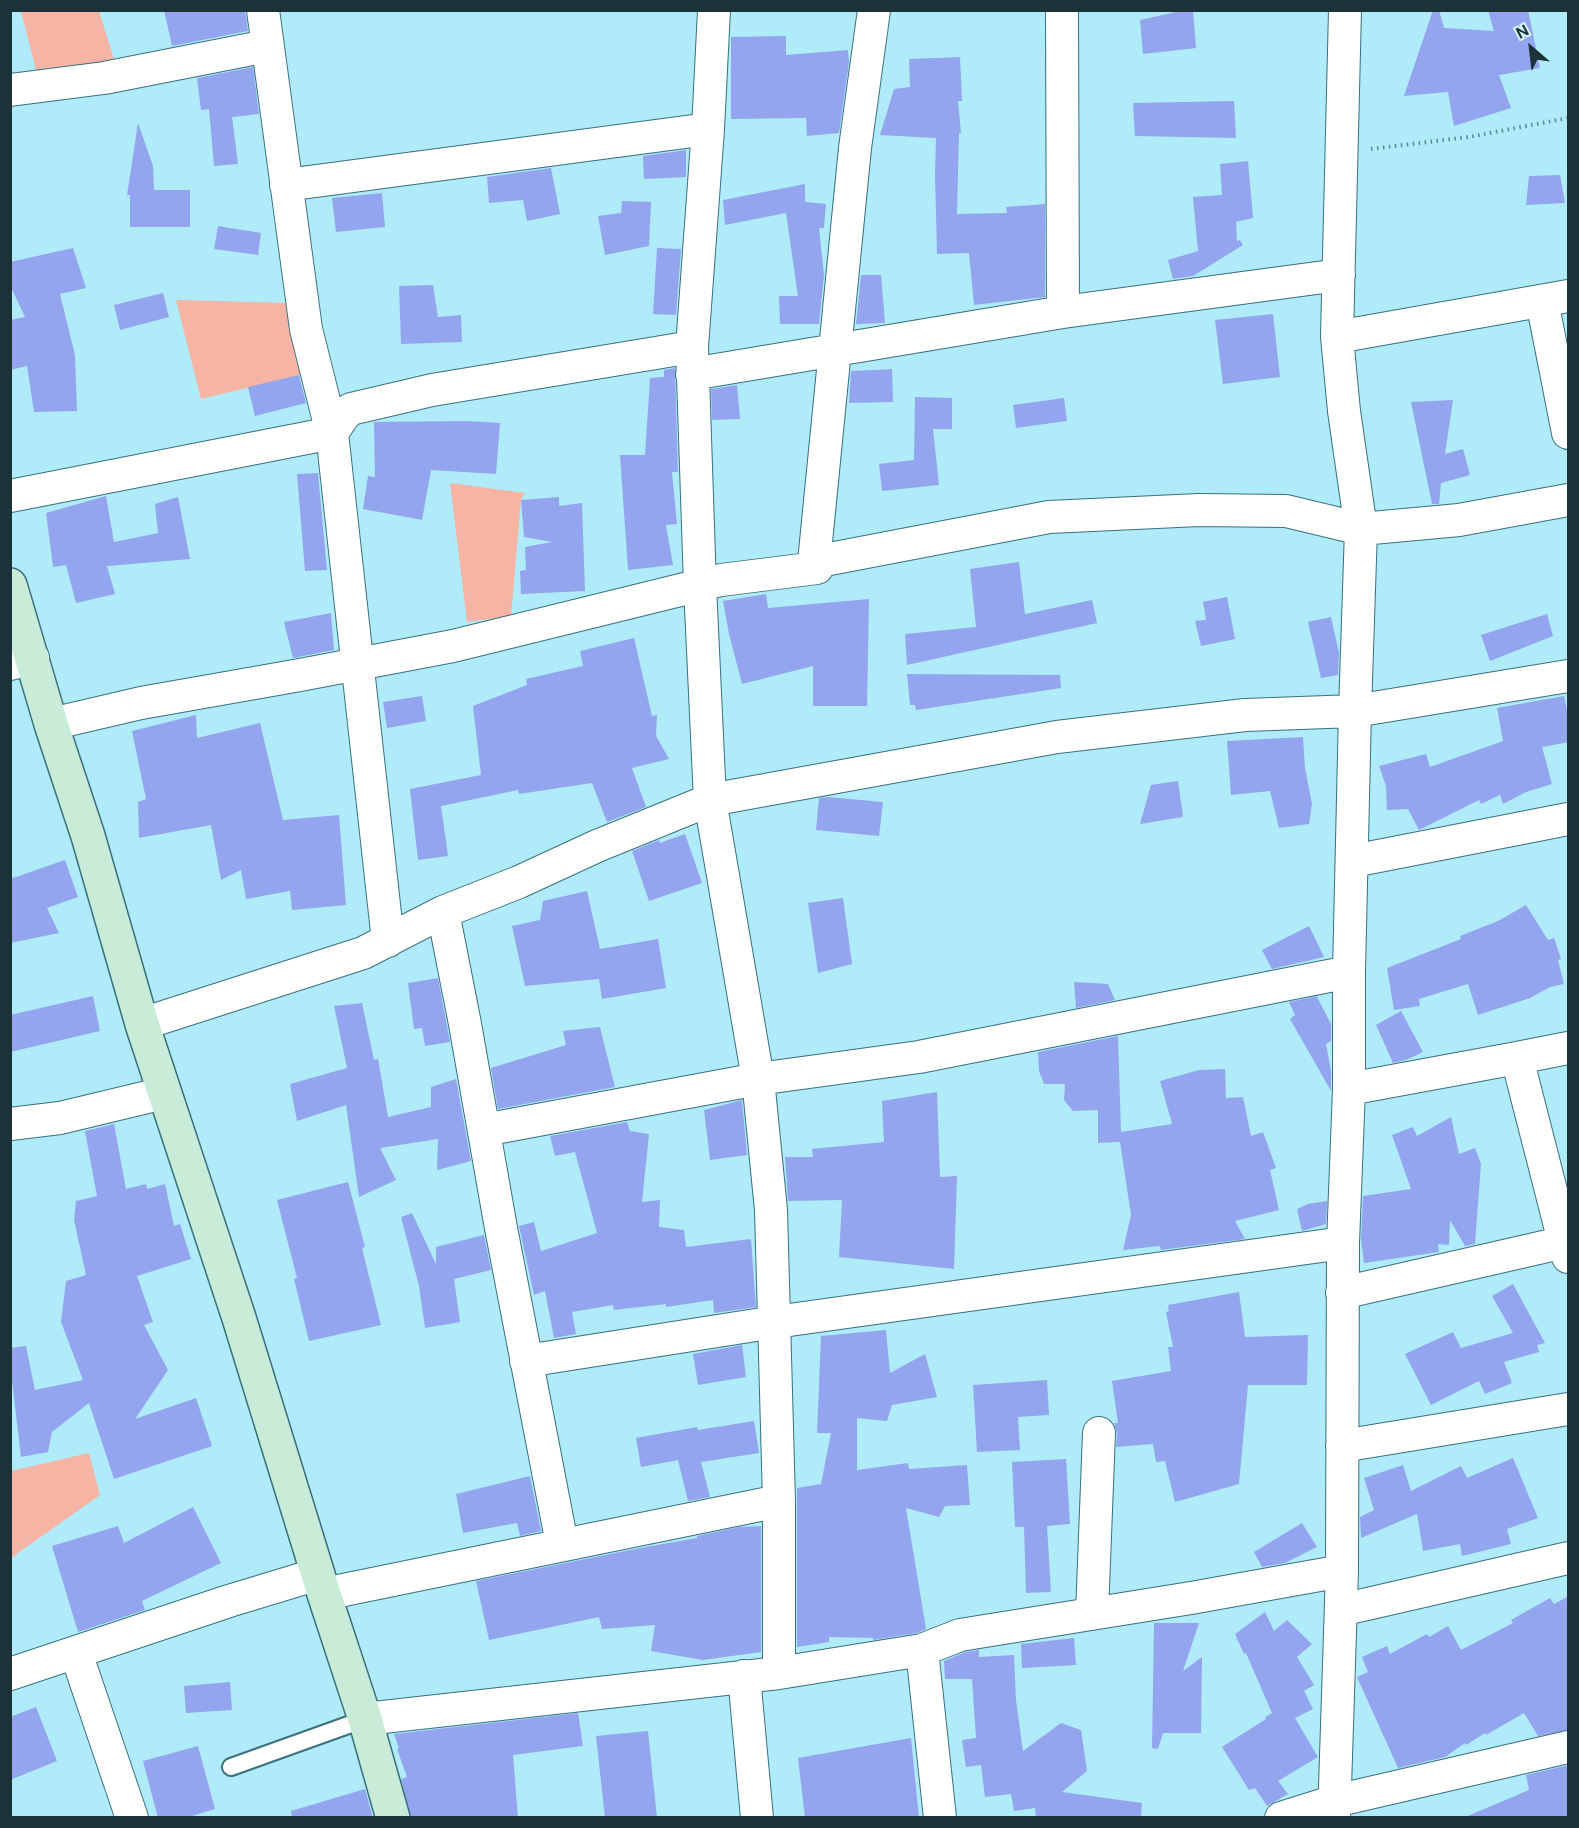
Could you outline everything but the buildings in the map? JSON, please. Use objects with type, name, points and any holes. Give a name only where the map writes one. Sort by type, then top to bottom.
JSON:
[{"type":"street","points":[[263,10],[306,329],[332,432],[388,941]]},
{"type":"street","points":[[714,10],[692,361],[700,586],[710,800],[758,1079],[771,1210],[779,1501],[779,1673]]},
{"type":"street","points":[[51,723],[141,703],[453,646],[721,580],[817,568],[814,562],[834,351],[855,148],[874,10]]},
{"type":"street","points":[[1062,10],[1063,312]]},
{"type":"street","points":[[1334,1809],[1342,1571],[1342,1293],[1349,1089],[1349,972],[1361,529],[1344,411],[1337,337],[1345,10]]},
{"type":"street","points":[[10,90],[104,78],[267,46]]},
{"type":"street","points":[[286,185],[708,129]]},
{"type":"street","points":[[10,496],[332,432],[351,409],[432,390],[692,361],[834,351],[1063,312],[1339,275]]},
{"type":"street","points":[[1337,337],[1555,299],[1569,433]]},
{"type":"street","points":[[814,562],[1049,517],[1198,510],[1286,511],[1361,529],[1459,520],[1569,500]]},
{"type":"street","points":[[10,585],[22,661],[51,723],[88,836],[142,1024],[239,1318],[393,1818]]},
{"type":"street","points":[[142,1024],[363,953],[443,912],[710,800],[1057,737],[1245,715],[1355,711],[1569,676]]},
{"type":"street","points":[[1353,861],[1569,819]]},
{"type":"street","points":[[443,912],[562,1544]]},
{"type":"street","points":[[484,1130],[758,1079],[919,1056],[1349,972]]},
{"type":"street","points":[[1349,1089],[1569,1048]]},
{"type":"street","points":[[1342,1293],[1567,1250],[1517,1058]]},
{"type":"street","points":[[10,1124],[60,1118],[164,1093]]},
{"type":"street","points":[[526,1361],[775,1322],[1343,1243]]},
{"type":"street","points":[[1342,1446],[1569,1409]]},
{"type":"street","points":[[1092,1613],[1100,1434]]},
{"type":"street","points":[[10,1674],[229,1601],[562,1544],[779,1501]]},
{"type":"street","points":[[1341,1610],[1569,1558]]},
{"type":"street","points":[[364,1719],[779,1673],[922,1650],[960,1635],[1342,1571]]},
{"type":"street","points":[[922,1650],[940,1818]]},
{"type":"street","points":[[76,1653],[132,1818]]},
{"type":"street","points":[[744,1676],[757,1818]]},
{"type":"street","points":[[1281,1818],[1334,1809],[1569,1747]]},
{"type":"lane","points":[[231,1767],[364,1719]]},
{"type":"path","points":[[1341,153],[1468,137],[1569,118]]},
{"type":"shaded area","points":[[21,11],[99,11],[116,66],[37,74]]},
{"type":"shaded area","points":[[176,300],[288,303],[301,375],[201,399]]},
{"type":"shaded area","points":[[450,483],[525,493],[521,500],[511,616],[467,622]]},
{"type":"shaded area","points":[[89,1453],[100,1495],[11,1558],[11,1471]]}]
